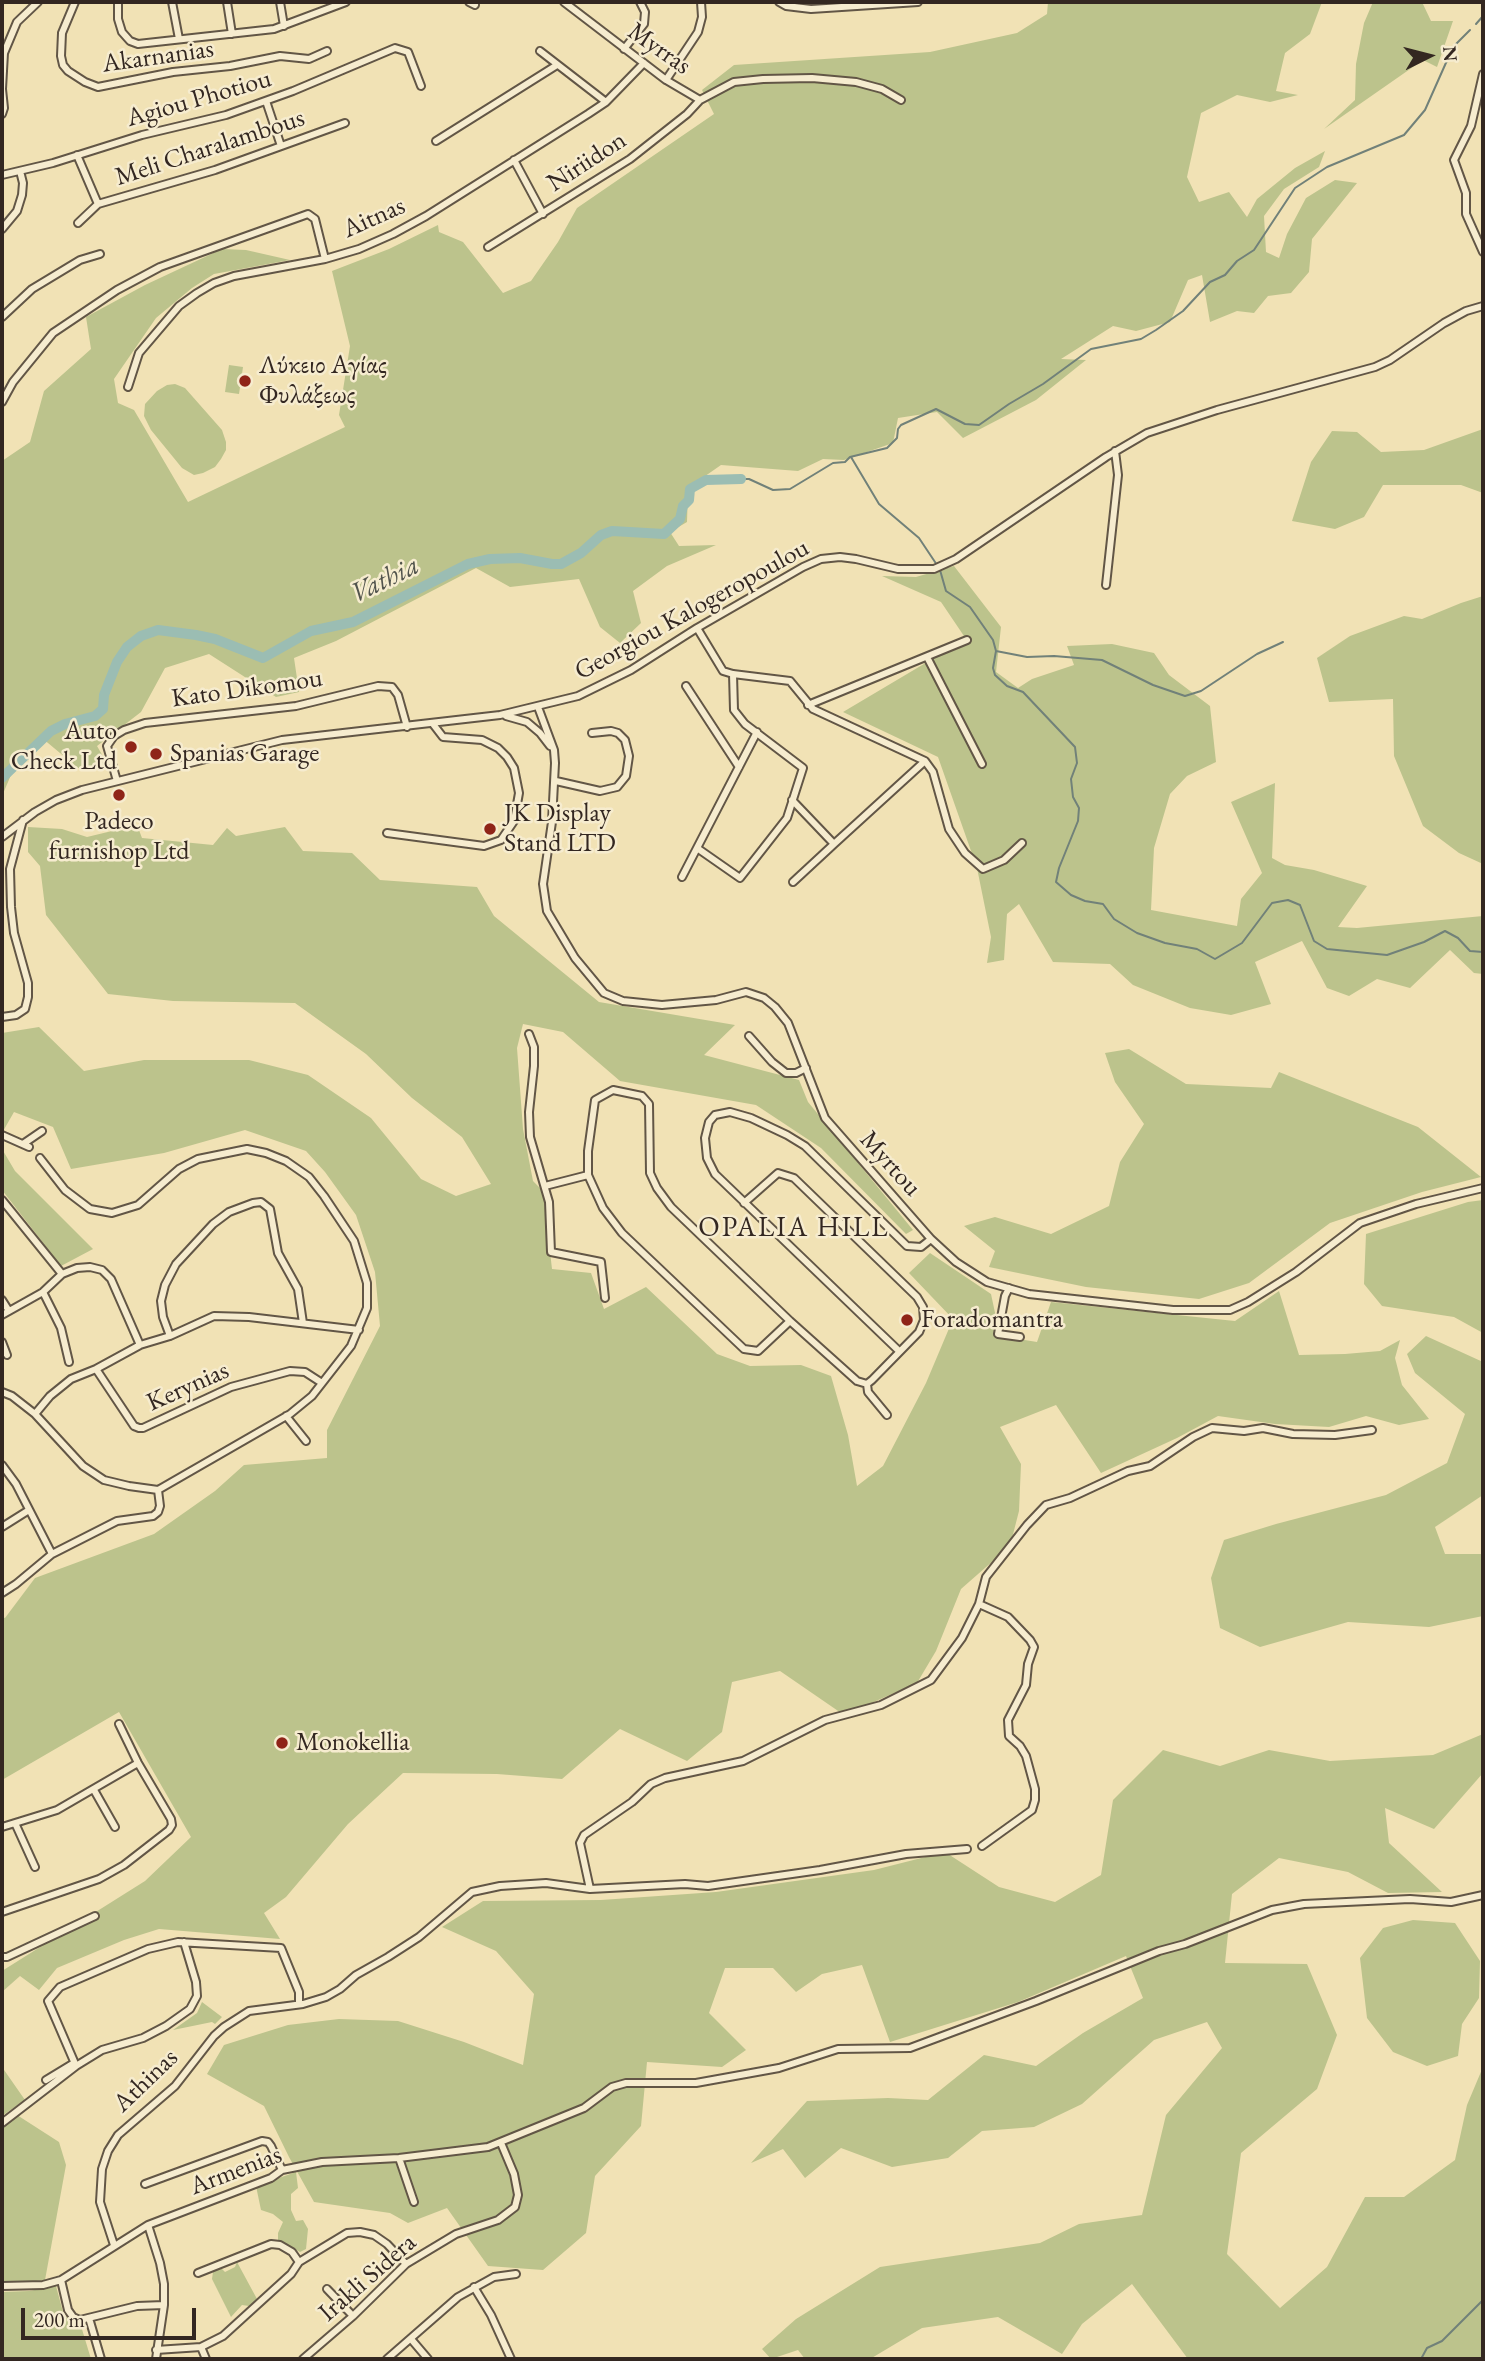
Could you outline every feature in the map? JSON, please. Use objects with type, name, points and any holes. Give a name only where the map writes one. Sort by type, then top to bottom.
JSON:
[{"type":"street","points":[[2,114],[4,52],[17,22],[38,2]]},
{"type":"street","name":"Akarnanias","points":[[75,2],[62,33],[60,47],[63,65],[75,77],[98,87],[173,72],[230,66],[280,56],[309,59],[327,51]]},
{"type":"street","points":[[118,2],[122,32],[130,41],[138,44],[284,26],[346,2]]},
{"type":"street","points":[[172,2],[178,38]]},
{"type":"street","points":[[227,2],[232,34]]},
{"type":"street","points":[[280,2],[284,26]]},
{"type":"street","name":"Myrras","points":[[564,2],[666,80],[700,100]]},
{"type":"street","points":[[624,48],[644,24],[645,12],[640,2]]},
{"type":"street","points":[[666,80],[690,48],[698,32],[702,17],[701,2]]},
{"type":"street","points":[[779,2],[786,6],[811,9],[918,2]]},
{"type":"street","name":"Agiou Photiou","points":[[2,175],[142,135],[226,115],[395,48],[408,52],[421,86]]},
{"type":"street","points":[[540,51],[606,102]]},
{"type":"street","name":"Aitnas","points":[[128,387],[139,353],[179,306],[197,293],[234,276],[325,259],[359,249],[393,234],[606,102],[644,63]]},
{"type":"street","points":[[436,141],[557,65]]},
{"type":"street","points":[[1483,74],[1471,126],[1454,160],[1466,193],[1466,214],[1483,252]]},
{"type":"street","name":"Niriidon","points":[[488,247],[630,159],[687,114],[700,100],[734,82],[812,78],[856,82],[882,89],[901,100]]},
{"type":"street","points":[[266,101],[281,146]]},
{"type":"street","name":"Meli Charalambous","points":[[77,155],[98,204],[215,170],[345,123]]},
{"type":"street","points":[[514,160],[543,214]]},
{"type":"street","points":[[2,229],[17,211],[23,183],[20,172]]},
{"type":"street","points":[[78,223],[98,204]]},
{"type":"street","points":[[2,402],[13,382],[53,333],[117,290],[160,267],[293,217],[308,214],[316,219],[325,259]]},
{"type":"street","points":[[2,317],[32,289],[80,260],[100,254]]},
{"type":"street","name":"Georgiou Kalogeropoulou","points":[[2,837],[23,820],[56,800],[82,790],[199,763],[282,740],[500,715],[578,696],[631,670],[697,628],[821,559],[840,557],[913,570],[940,566],[956,559],[1115,451],[1147,433],[1180,421],[1375,367],[1455,317],[1483,306]]},
{"type":"street","points":[[1106,585],[1118,475],[1115,451]]},
{"type":"street","points":[[697,628],[720,668],[733,674],[786,679],[793,683],[813,709],[925,761],[933,772],[949,829],[965,853],[983,869],[1004,860],[1022,843]]},
{"type":"street","points":[[808,705],[967,640]]},
{"type":"street","points":[[927,657],[982,764]]},
{"type":"street","points":[[697,848],[740,878],[787,818],[803,768],[745,724],[734,710],[733,674]]},
{"type":"street","name":"Kato Dikomou","points":[[117,781],[107,746],[114,736],[145,723],[296,706],[378,686],[391,687],[398,695],[407,727]]},
{"type":"street","points":[[686,686],[738,767]]},
{"type":"street","name":"Myrtou","points":[[538,707],[554,750],[556,781],[549,855],[543,884],[547,911],[575,958],[604,993],[623,1000],[662,1005],[716,1000],[746,992],[764,998],[788,1023],[825,1118],[931,1239],[956,1262],[987,1282],[1029,1294],[1173,1310],[1230,1310],[1248,1303],[1297,1272],[1360,1223],[1416,1204],[1483,1188]]},
{"type":"street","points":[[500,715],[527,722],[554,750]]},
{"type":"street","points":[[387,834],[484,846],[501,840],[514,821],[519,793],[514,768],[507,757],[498,748],[482,740],[443,737],[433,724]]},
{"type":"street","points":[[556,781],[600,791],[617,787],[622,782],[626,776],[629,756],[625,740],[618,733],[611,731],[592,733]]},
{"type":"street","points":[[682,877],[757,732]]},
{"type":"street","points":[[793,882],[925,761]]},
{"type":"street","points":[[792,800],[834,844]]},
{"type":"street","points":[[2,1017],[16,1015],[25,1009],[28,997],[28,983],[14,933],[10,870],[23,820]]},
{"type":"street","points":[[529,1034],[534,1057],[529,1112],[530,1137],[549,1202],[551,1252],[601,1262],[605,1298]]},
{"type":"street","points":[[749,1036],[772,1062],[786,1073],[796,1073],[806,1068]]},
{"type":"street","points":[[790,1321],[758,1351],[744,1349],[622,1233],[603,1208],[588,1175],[588,1152],[596,1100],[613,1090],[642,1096],[649,1104],[650,1173],[671,1207],[790,1321],[857,1381],[867,1384]]},
{"type":"street","points":[[899,1351],[715,1174],[707,1158],[705,1138],[709,1122],[715,1115],[730,1112],[751,1118],[788,1135],[805,1146],[907,1245],[921,1247],[931,1239]]},
{"type":"street","points":[[2,1135],[26,1145],[42,1131]]},
{"type":"street","points":[[2,1392],[12,1396],[35,1414],[83,1466],[104,1480],[158,1490],[286,1416],[312,1396],[351,1346],[367,1308],[367,1283],[354,1241],[309,1177],[285,1161],[247,1149],[198,1159],[179,1169],[138,1205],[112,1213],[90,1209],[65,1190],[40,1158]]},
{"type":"street","points":[[744,1203],[778,1173],[794,1178],[917,1297],[923,1307],[924,1320],[919,1332],[867,1384]]},
{"type":"street","points":[[545,1186],[588,1175]]},
{"type":"street","points":[[2,1200],[62,1274]]},
{"type":"street","points":[[170,1336],[163,1317],[162,1301],[165,1285],[176,1264],[213,1224],[229,1212],[261,1202],[270,1209],[278,1253],[298,1289],[303,1323]]},
{"type":"street","points":[[2,1300],[5,1313],[43,1292],[62,1274],[77,1268],[102,1270],[111,1279],[140,1345]]},
{"type":"street","points":[[1009,1288],[998,1334],[1020,1337]]},
{"type":"street","points":[[43,1292],[61,1328],[69,1362]]},
{"type":"street","points":[[35,1414],[50,1396],[71,1379],[140,1345],[170,1336],[214,1316],[237,1316],[359,1330]]},
{"type":"street","points":[[2,1342],[7,1355]]},
{"type":"street","name":"Kerynias","points":[[96,1369],[134,1426],[139,1428],[231,1387],[290,1371],[305,1372],[322,1383]]},
{"type":"street","points":[[867,1384],[868,1392],[887,1415]]},
{"type":"street","points":[[286,1416],[306,1441]]},
{"type":"street","points":[[590,1889],[580,1843],[584,1836],[632,1802],[651,1784],[665,1778],[743,1761],[825,1720],[881,1704],[931,1680],[962,1638],[979,1604],[986,1577],[1027,1525],[1046,1506],[1128,1471],[1150,1465],[1212,1428],[1244,1431],[1263,1428],[1293,1434],[1335,1435],[1372,1430]]},
{"type":"street","points":[[2,1465],[16,1484],[52,1554]]},
{"type":"street","points":[[2,1593],[52,1554],[117,1521],[153,1516],[160,1506],[158,1490]]},
{"type":"street","points":[[2,1527],[29,1510]]},
{"type":"street","points":[[979,1604],[1008,1617],[1034,1647],[1028,1664],[1026,1685],[1008,1720],[1009,1736],[1026,1756],[1035,1789],[1035,1800],[1032,1810],[982,1846]]},
{"type":"street","points":[[2,1912],[99,1879],[124,1865],[169,1830],[171,1819],[138,1763],[120,1724]]},
{"type":"street","points":[[2,1827],[57,1810],[138,1763]]},
{"type":"street","points":[[94,1790],[115,1827]]},
{"type":"street","points":[[15,1823],[35,1867]]},
{"type":"street","name":"Athinas","points":[[114,2245],[103,2217],[100,2189],[102,2169],[108,2151],[118,2135],[175,2085],[224,2027],[249,2011],[326,1997],[356,1975],[419,1937],[472,1892],[500,1886],[546,1883],[590,1889],[685,1884],[708,1886],[906,1854],[967,1849]]},
{"type":"street","name":"Armenias","points":[[2,2286],[43,2285],[61,2280],[148,2225],[271,2178],[282,2170],[322,2162],[399,2158],[501,2143],[584,2108],[612,2087],[626,2083],[696,2083],[779,2068],[838,2049],[910,2048],[1272,1910],[1304,1904],[1397,1899],[1451,1902],[1483,1895]]},
{"type":"street","points":[[2,1957],[95,1916]]},
{"type":"street","points":[[46,2080],[103,2050],[143,2038],[190,2009],[197,1996],[196,1982],[184,1942]]},
{"type":"street","points":[[75,2065],[48,2001],[61,1987],[148,1949],[184,1942],[281,1948],[299,1992],[299,2004]]},
{"type":"street","points":[[2,2123],[75,2065]]},
{"type":"street","points":[[145,2184],[262,2141],[271,2146],[282,2170]]},
{"type":"street","name":"Irakli Sidera","points":[[303,2359],[353,2316],[406,2264],[456,2234],[498,2220],[515,2207],[518,2195],[514,2174],[501,2143]]},
{"type":"street","points":[[399,2158],[414,2202]]},
{"type":"street","points":[[148,2225],[160,2263],[163,2284],[156,2359]]},
{"type":"street","points":[[156,2350],[201,2347],[223,2336],[291,2274],[299,2262],[347,2233],[374,2235],[406,2264]]},
{"type":"street","points":[[198,2273],[271,2244],[281,2245],[292,2252],[299,2262]]},
{"type":"street","points":[[387,2359],[435,2315],[474,2287],[494,2277],[516,2274]]},
{"type":"street","points":[[61,2280],[68,2310],[72,2317],[80,2320],[137,2306],[163,2305]]},
{"type":"street","points":[[474,2287],[491,2315],[511,2359]]},
{"type":"street","points":[[327,2289],[353,2316]]},
{"type":"street","points":[[89,2318],[101,2359]]},
{"type":"street","points":[[411,2339],[428,2359]]},
{"type":"street","points":[[201,2347],[206,2359]]},
{"type":"green space","points":[[1048,2],[1322,2],[1310,34],[1285,53],[1276,91],[1298,95],[1270,102],[1237,95],[1201,113],[1187,177],[1199,202],[1229,192],[1247,217],[1257,199],[1295,168],[1325,151],[1319,167],[1284,189],[1264,216],[1266,252],[1279,258],[1287,234],[1306,198],[1335,180],[1357,183],[1312,239],[1309,272],[1291,293],[1268,296],[1254,313],[1237,311],[1210,322],[1202,275],[1188,280],[1170,322],[1136,331],[1113,326],[1061,359],[1086,360],[1036,400],[963,438],[937,412],[898,418],[893,443],[844,460],[823,459],[798,471],[721,465],[688,488],[687,522],[670,532],[679,546],[716,545],[667,566],[633,591],[641,623],[620,643],[600,627],[579,579],[510,587],[476,568],[336,641],[294,658],[299,692],[276,697],[209,654],[165,668],[141,712],[97,746],[108,765],[78,768],[42,738],[20,754],[2,796],[2,461],[30,442],[44,391],[91,349],[86,317],[145,285],[222,249],[246,250],[290,260],[214,274],[192,288],[156,318],[114,379],[118,403],[134,410],[188,502],[345,427],[339,415],[350,346],[332,271],[389,249],[438,225],[439,232],[463,242],[503,293],[531,281],[577,208],[714,114],[702,90],[734,65],[930,52],[1017,33],[1047,14]]},
{"type":"green space","points":[[1373,2],[1422,2],[1431,21],[1453,21],[1437,67],[1423,60],[1324,129],[1355,100],[1356,64],[1364,23]]},
{"type":"green space","points":[[229,365],[243,367],[239,394],[225,392]]},
{"type":"green space","points":[[175,384],[185,388],[222,430],[226,442],[226,450],[221,459],[215,467],[203,473],[194,475],[182,468],[151,430],[144,416],[145,404],[157,391]]},
{"type":"green space","points":[[1483,429],[1483,493],[1461,485],[1383,485],[1364,517],[1335,529],[1292,521],[1311,462],[1332,431],[1357,432],[1381,452],[1424,450]]},
{"type":"green space","points":[[954,566],[1001,627],[996,672],[1018,688],[1032,679],[1074,665],[1067,646],[1112,644],[1154,653],[1169,675],[1210,706],[1216,762],[1187,776],[1170,794],[1154,848],[1151,910],[1237,926],[1241,899],[1262,873],[1231,802],[1275,783],[1272,858],[1285,865],[1314,870],[1367,886],[1338,927],[1357,928],[1483,916],[1483,974],[1474,973],[1450,950],[1410,988],[1377,979],[1349,996],[1327,988],[1302,941],[1255,962],[1271,1004],[1231,1015],[1190,1008],[1133,985],[1110,964],[1053,962],[1019,904],[1007,914],[1004,960],[987,963],[991,937],[977,868],[938,757],[843,712],[966,639],[941,602],[882,576],[916,577]]},
{"type":"green space","points":[[1483,596],[1483,864],[1459,853],[1423,826],[1394,756],[1393,699],[1329,702],[1317,658],[1350,636],[1404,616],[1422,619]]},
{"type":"green space","points":[[137,825],[142,838],[213,845],[227,828],[236,836],[285,827],[303,851],[352,853],[380,880],[477,887],[494,916],[599,1002],[735,1025],[704,1055],[799,1080],[808,1102],[913,1230],[906,1234],[821,1148],[756,1105],[620,1081],[563,1032],[523,1024],[517,1048],[523,1129],[533,1181],[543,1191],[552,1269],[591,1273],[604,1309],[646,1287],[717,1354],[750,1366],[801,1365],[831,1376],[848,1435],[857,1486],[883,1466],[926,1383],[953,1319],[909,1273],[930,1253],[991,1294],[1000,1336],[1037,1342],[1051,1302],[1235,1321],[1279,1291],[1299,1355],[1380,1351],[1400,1340],[1395,1358],[1402,1385],[1429,1419],[1399,1425],[1366,1416],[1329,1427],[1275,1424],[1218,1416],[1101,1473],[1056,1405],[1000,1427],[1021,1464],[1019,1511],[1010,1546],[961,1589],[936,1651],[917,1683],[844,1715],[780,1671],[732,1682],[722,1732],[687,1761],[620,1729],[562,1779],[497,1774],[403,1773],[348,1824],[286,1897],[264,1913],[280,1939],[159,1929],[124,1940],[57,1968],[39,1990],[20,1976],[2,1992],[2,1971],[145,1881],[191,1837],[119,1712],[2,1780],[2,1617],[5,1618],[35,1578],[154,1534],[215,1491],[244,1465],[327,1458],[327,1430],[380,1326],[375,1272],[356,1215],[306,1151],[245,1130],[164,1153],[71,1169],[53,1127],[14,1112],[2,1133],[2,1033],[39,1027],[84,1071],[144,1060],[249,1060],[308,1075],[371,1118],[421,1179],[456,1196],[491,1184],[462,1137],[412,1098],[366,1054],[295,1003],[173,1001],[108,994],[46,915],[40,866],[28,852],[28,827],[62,829],[87,837]]},
{"type":"green space","points":[[1129,1049],[1186,1084],[1271,1088],[1279,1072],[1418,1127],[1481,1177],[1422,1192],[1330,1223],[1249,1283],[1199,1299],[1086,1287],[989,1267],[995,1251],[964,1226],[995,1217],[1051,1234],[1109,1206],[1120,1162],[1144,1124],[1115,1082],[1105,1053]]},
{"type":"green space","points":[[2,1149],[15,1171],[93,1249],[61,1266],[2,1190]]},
{"type":"green space","points":[[1483,1200],[1483,1333],[1454,1317],[1382,1306],[1364,1284],[1366,1234],[1468,1202]]},
{"type":"green space","points":[[1426,1336],[1483,1362],[1483,1495],[1435,1527],[1445,1554],[1483,1554],[1483,1616],[1429,1627],[1348,1622],[1260,1647],[1220,1628],[1211,1578],[1224,1540],[1386,1495],[1447,1463],[1465,1414],[1415,1373],[1407,1354]]},
{"type":"green space","points":[[1483,1734],[1483,1773],[1434,1829],[1385,1808],[1389,1843],[1442,1892],[1388,1893],[1348,1872],[1279,1858],[1232,1894],[1225,1963],[1307,1964],[1337,2035],[1317,2089],[1241,2153],[1227,2254],[1280,2308],[1327,2267],[1365,2197],[1404,2197],[1455,2160],[1467,2105],[1483,2067],[1483,2359],[1188,2359],[1132,2284],[1082,2324],[1062,2354],[998,2317],[922,2328],[870,2359],[805,2359],[798,2350],[771,2359],[762,2349],[796,2319],[880,2267],[1040,2243],[1079,2224],[1142,2215],[1166,2115],[1222,2048],[1207,2022],[1154,2040],[1082,2104],[1034,2127],[982,2131],[948,2158],[892,2167],[841,2148],[805,2178],[783,2149],[751,2163],[807,2101],[888,2098],[928,2100],[984,2055],[1036,2066],[1083,2033],[1143,1998],[1126,1956],[1018,2002],[890,2042],[862,1965],[822,1974],[796,1992],[773,1968],[725,1968],[709,2013],[746,2050],[722,2067],[647,2062],[641,2126],[595,2176],[586,2233],[543,2270],[488,2266],[447,2208],[408,2223],[390,2213],[314,2202],[264,2106],[207,2074],[224,2045],[288,2025],[339,2019],[398,2021],[464,2042],[523,2065],[534,1994],[496,1951],[442,1927],[483,1901],[601,1900],[716,1892],[874,1870],[945,1852],[999,1887],[1055,1902],[1101,1875],[1113,1800],[1163,1750],[1220,1766],[1269,1750],[1330,1761],[1433,1755]]},
{"type":"green space","points":[[1413,1920],[1455,1923],[1480,1961],[1479,1998],[1462,2024],[1458,2056],[1427,2066],[1393,2052],[1367,2018],[1360,1958],[1383,1928]]},
{"type":"green space","points":[[202,2002],[222,2017],[215,2024],[212,2022],[173,2030],[197,2013]]},
{"type":"green space","points":[[2,2067],[25,2100],[2,2116]]},
{"type":"green space","points":[[17,2115],[59,2142],[66,2165],[45,2280],[17,2283],[2,2281],[2,2126]]},
{"type":"green space","points":[[296,2172],[298,2188],[291,2194],[291,2210],[296,2221],[303,2220],[308,2229],[306,2249],[300,2252],[278,2240],[283,2222],[273,2214],[261,2210],[256,2186]]},
{"type":"green space","points":[[237,2262],[257,2299],[249,2306],[242,2305],[231,2317],[212,2279],[213,2272],[221,2268],[225,2272],[235,2267]]},
{"type":"green space","points":[[56,2286],[63,2312],[71,2324],[81,2326],[91,2359],[2,2359],[2,2292]]},
{"type":"waterway","points":[[1476,24],[1483,16]]},
{"type":"waterway","points":[[741,479],[749,479],[773,490],[790,489],[833,463],[845,462],[850,457],[887,448],[897,438],[901,425],[936,409],[965,424],[979,425],[1091,349],[1141,339],[1156,330],[1183,311],[1210,282],[1225,275],[1237,261],[1254,250],[1295,188],[1327,167],[1404,135],[1425,110],[1453,47],[1470,30]]},
{"type":"waterway","points":[[851,457],[879,504],[919,538],[937,565]]},
{"type":"waterway","name":"Vathia","points":[[2,778],[51,731],[65,724],[95,716],[103,709],[104,695],[117,662],[127,647],[141,636],[158,630],[196,635],[215,639],[263,658],[311,631],[353,622],[468,564],[490,559],[520,558],[561,564],[581,553],[601,535],[612,531],[664,534],[680,519],[683,506],[689,500],[690,489],[706,480],[741,479]]},
{"type":"waterway","points":[[940,570],[946,591],[970,607],[993,640],[996,651],[993,668],[995,675],[1007,686],[1023,692],[1075,747],[1077,763],[1071,779],[1073,797],[1079,808],[1078,821],[1056,882],[1071,895],[1103,904],[1114,919],[1137,933],[1165,943],[1197,949],[1215,959],[1242,943],[1272,903],[1288,900],[1300,905],[1314,941],[1327,949],[1387,955],[1424,942],[1445,931],[1458,938],[1470,951],[1483,952]]},
{"type":"waterway","points":[[996,651],[1027,657],[1102,660],[1153,685],[1185,696],[1201,691],[1257,654],[1283,642]]},
{"type":"waterway","points":[[1421,2359],[1427,2348],[1442,2341],[1483,2300]]},
{"type":"place","name":"Λύκειο Αγίας Φυλάξεως","points":[[245,381]]},
{"type":"place","name":"Auto Check Ltd","points":[[131,747]]},
{"type":"place","name":"Spanias Garage","points":[[156,754]]},
{"type":"place","name":"Padeco furnishop Ltd","points":[[119,795]]},
{"type":"place","name":"JK Display Stand LTD","points":[[490,829]]},
{"type":"place","name":"Foradomantra","points":[[907,1320]]},
{"type":"place","name":"Monokellia","points":[[282,1743]]},
{"type":"district","name":"OPALIA HILL","points":[[794,1228]]}]
